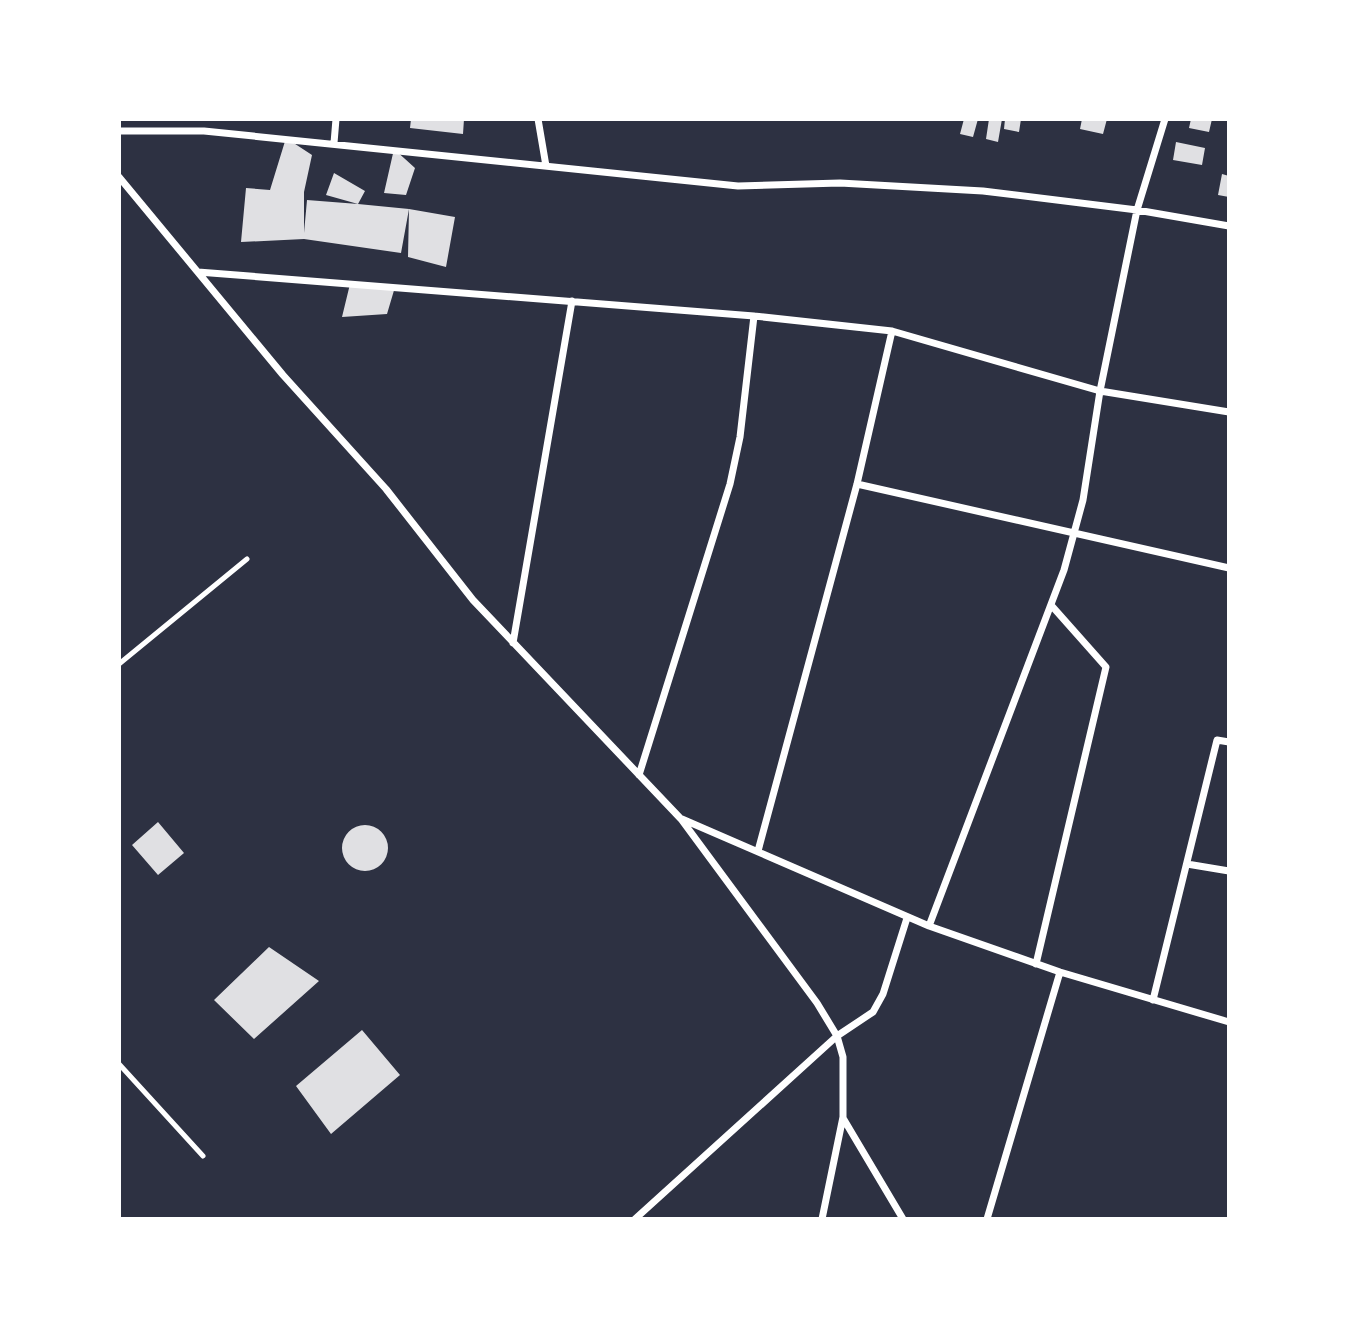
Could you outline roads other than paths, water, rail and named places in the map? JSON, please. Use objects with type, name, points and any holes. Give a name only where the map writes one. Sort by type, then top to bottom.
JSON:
[{"type":"street","points":[[334,143],[336,119]]},
{"type":"street","points":[[538,119],[546,166]]},
{"type":"street","points":[[929,926],[1065,570],[1083,500],[1100,391],[1138,210],[1165,119]]},
{"type":"street","points":[[119,131],[204,131],[738,186],[840,183],[983,191],[1138,210],[1229,226]]},
{"type":"street","points":[[119,177],[283,375],[386,489],[473,600],[681,819],[817,1003],[837,1036],[843,1057],[843,1117],[822,1219]]},
{"type":"street","points":[[198,272],[754,316],[891,331],[1100,391],[1229,412]]},
{"type":"street","points":[[513,643],[572,301]]},
{"type":"street","points":[[639,775],[730,484],[740,437],[754,316]]},
{"type":"street","points":[[758,851],[857,484],[891,331]]},
{"type":"street","points":[[857,484],[1229,568]]},
{"type":"street","points":[[1036,964],[1106,667],[1051,605]]},
{"type":"street","points":[[1153,1000],[1217,740],[1229,742]]},
{"type":"street","points":[[681,819],[907,918],[1059,972],[1229,1022]]},
{"type":"street","points":[[1187,864],[1229,871]]},
{"type":"street","points":[[635,1219],[837,1036],[873,1012],[883,994],[907,918]]},
{"type":"street","points":[[988,1219],[1059,972]]},
{"type":"street","points":[[843,1117],[903,1219]]},
{"type":"lane","points":[[119,664],[247,559]]},
{"type":"lane","points":[[119,1064],[203,1156]]}]
